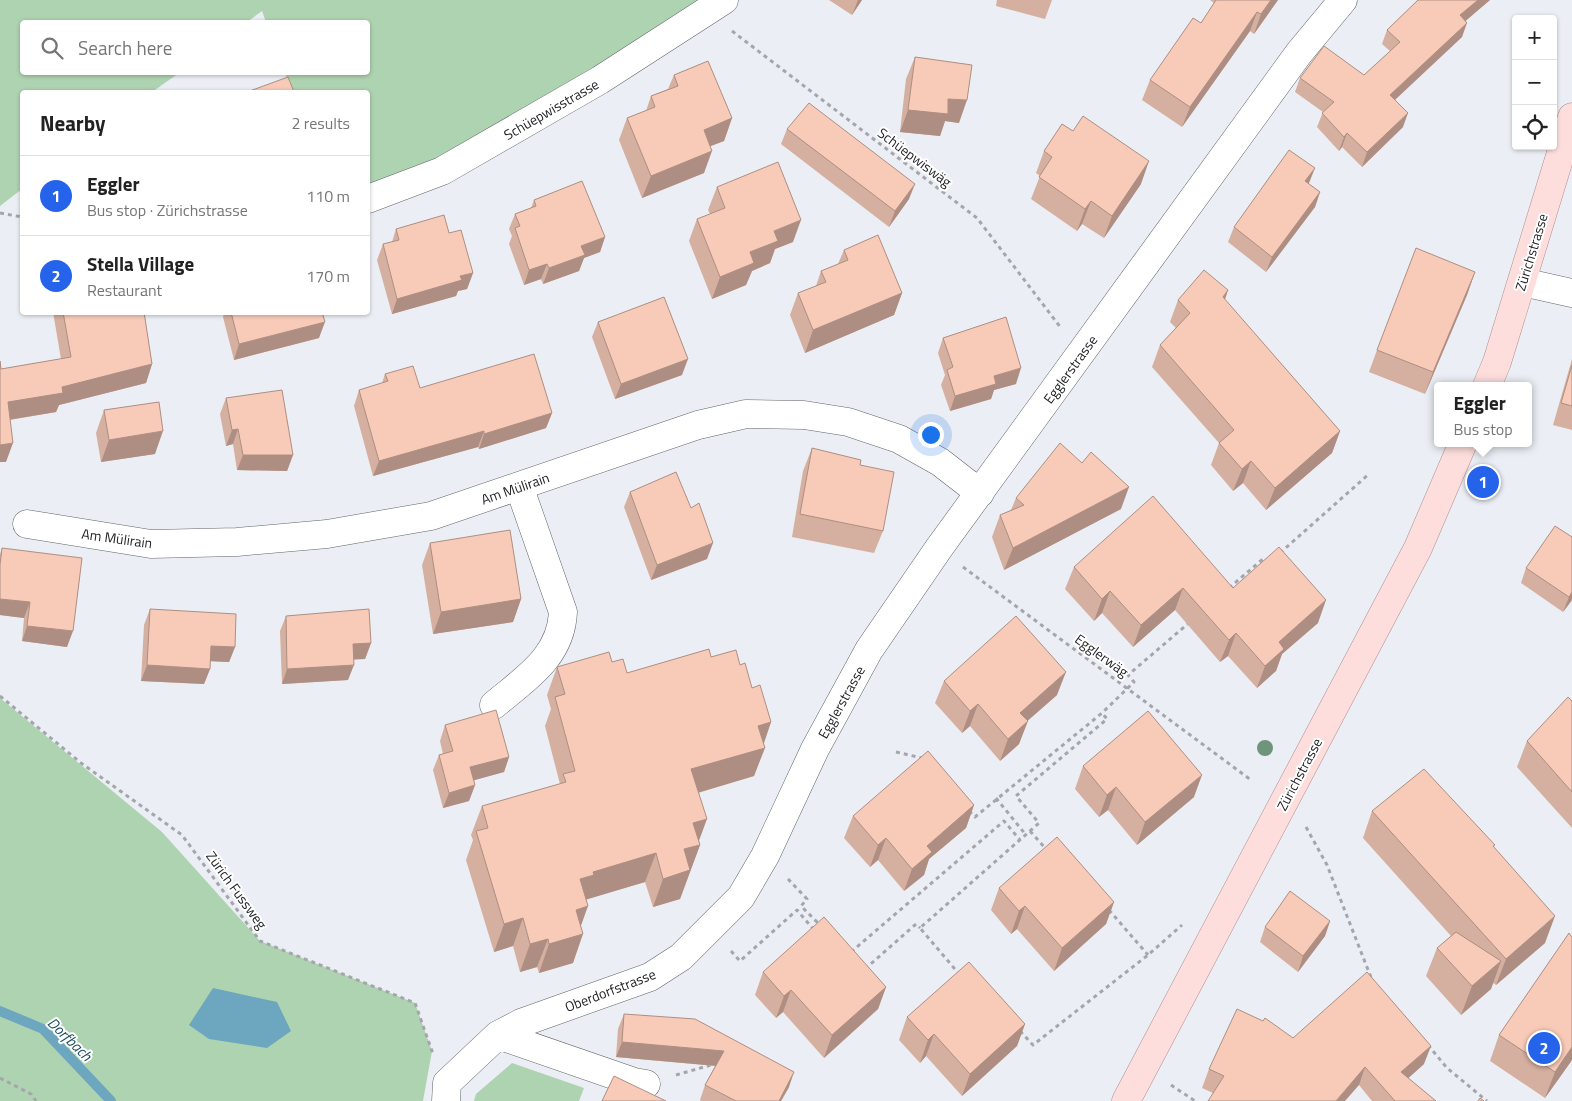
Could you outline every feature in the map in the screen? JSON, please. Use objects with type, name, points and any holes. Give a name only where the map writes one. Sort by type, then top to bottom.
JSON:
[{"type":"main road","name":"Zürichstrasse","points":[[1489,382],[1497,362],[1572,117]]},
{"type":"main road","name":"Zürichstrasse","points":[[1126,1101],[1418,548],[1461,447]]},
{"type":"street","name":"Egglerstrasse","points":[[815,749],[869,650],[939,548],[1299,54],[1343,0]]},
{"type":"street","name":"Schüepwisstrasse","points":[[370,198],[442,171],[600,80],[721,3]]},
{"type":"street","points":[[1522,282],[1572,293]]},
{"type":"street","name":"Am Mülirain","points":[[26,524],[151,544],[237,542],[327,534],[431,516],[698,425],[746,414],[804,416],[848,422],[899,439],[940,462],[980,493]]},
{"type":"street","points":[[494,705],[535,671],[554,648],[562,629],[564,612],[519,486]]},
{"type":"street","name":"Oberdorfstrasse","points":[[446,1092],[498,1035],[521,1023],[650,977],[681,957],[712,929],[741,897],[765,856],[815,749]]},
{"type":"street","points":[[498,1035],[634,1082],[646,1084]]},
{"type":"path","name":"Schüepwiswäg","points":[[721,3],[734,33],[977,218],[1081,354]]},
{"type":"path","points":[[0,213],[20,217]]},
{"type":"path","points":[[1277,556],[1369,474]]},
{"type":"path","name":"Egglerwäg","points":[[939,548],[1251,780]]},
{"type":"path","points":[[1221,582],[1227,590],[1264,558],[1270,562]]},
{"type":"path","points":[[969,810],[975,817],[1102,713],[1134,682],[1128,676],[1192,620]]},
{"type":"path","name":"Zürich Fussweg","points":[[0,696],[81,763],[182,835],[260,941],[415,1003],[446,1092]]},
{"type":"path","points":[[920,928],[1039,823],[1016,796],[1107,719],[1102,713]]},
{"type":"path","points":[[896,752],[926,759]]},
{"type":"path","points":[[996,798],[1026,834]]},
{"type":"path","points":[[846,957],[1004,821],[1020,840]]},
{"type":"path","points":[[1303,823],[1327,865],[1373,983]]},
{"type":"path","points":[[1030,831],[1048,852]]},
{"type":"path","points":[[765,856],[807,899],[802,906],[822,927]]},
{"type":"path","points":[[1013,1024],[1033,1046],[1148,955],[1103,903]]},
{"type":"path","points":[[712,929],[740,961],[797,910],[816,932]]},
{"type":"path","points":[[860,974],[916,924],[962,977]]},
{"type":"path","points":[[1423,1040],[1448,1068],[1487,1101]]},
{"type":"path","points":[[646,1084],[712,1065]]},
{"type":"path","points":[[0,1078],[31,1094],[36,1101]]},
{"type":"path","points":[[1170,1084],[1195,1101]]},
{"type":"green space","points":[[0,0],[714,0],[370,198],[370,90],[291,90],[286,75],[370,75],[370,20],[265,20],[262,11],[250,20],[20,20],[20,75],[176,75],[155,90],[20,90],[20,191],[0,206]]},
{"type":"green space","points":[[0,698],[162,832],[260,941],[415,1003],[432,1051],[423,1101],[0,1101]]},
{"type":"green space","points":[[512,1063],[584,1088],[579,1101],[474,1101],[476,1094]]},
{"type":"water","points":[[213,988],[277,1002],[291,1031],[267,1048],[209,1039],[189,1025]]},
{"type":"building","points":[[1216,0],[1271,0],[1261,14],[1257,12],[1190,107],[1150,80],[1193,18],[1201,23]]},
{"type":"building","points":[[1418,0],[1478,0],[1460,15],[1467,23],[1390,95],[1408,113],[1367,152],[1347,133],[1344,137],[1322,113],[1334,102],[1300,78],[1324,46],[1364,75],[1400,42],[1387,30]]},
{"type":"building","points":[[915,57],[972,65],[967,100],[948,99],[948,114],[908,110]]},
{"type":"building","points":[[708,61],[732,118],[704,130],[712,151],[651,176],[627,118],[655,107],[651,96],[678,86],[674,75]]},
{"type":"building","points":[[288,77],[293,90],[252,90]]},
{"type":"building","points":[[809,103],[915,184],[895,211],[787,129]]},
{"type":"building","points":[[1083,116],[1149,161],[1112,216],[1091,201],[1085,209],[1039,177],[1052,157],[1044,151],[1062,124],[1073,131]]},
{"type":"building","points":[[1289,150],[1315,168],[1305,181],[1320,192],[1272,257],[1234,227]]},
{"type":"building","points":[[778,162],[801,220],[774,231],[778,241],[750,252],[754,263],[720,277],[697,219],[725,208],[717,187]]},
{"type":"building","points":[[582,181],[605,237],[581,246],[585,255],[549,268],[547,264],[529,270],[515,228],[520,226],[515,214],[536,206],[534,200]]},
{"type":"building","points":[[444,215],[449,233],[461,230],[473,273],[460,276],[462,280],[397,299],[383,244],[399,240],[396,229]]},
{"type":"building","points":[[878,235],[902,293],[813,330],[798,293],[826,282],[821,271],[848,260],[844,250]]},
{"type":"building","points":[[1416,248],[1475,272],[1433,372],[1377,350]]},
{"type":"building","points":[[1204,270],[1228,290],[1223,297],[1340,431],[1275,488],[1251,461],[1242,469],[1219,443],[1234,430],[1160,345],[1190,313],[1178,300]]},
{"type":"building","points":[[664,297],[688,359],[621,384],[598,322]]},
{"type":"building","points":[[64,315],[144,315],[152,364],[62,387],[63,393],[8,402],[13,443],[0,445],[0,361],[1,369],[71,357]]},
{"type":"building","points":[[232,315],[323,315],[325,322],[239,344]]},
{"type":"building","points":[[1006,317],[1021,368],[994,376],[996,384],[955,396],[947,370],[953,367],[943,338]]},
{"type":"building","points":[[534,354],[552,413],[484,434],[484,431],[379,461],[359,390],[388,381],[385,374],[413,366],[420,388]]},
{"type":"building","points":[[1572,365],[1572,406],[1561,403]]},
{"type":"building","points":[[282,390],[293,455],[243,455],[238,429],[232,430],[226,398]]},
{"type":"building","points":[[159,402],[163,431],[109,440],[104,410]]},
{"type":"building","points":[[1060,443],[1082,463],[1091,452],[1129,487],[1013,548],[1000,515],[1024,505],[1016,498]]},
{"type":"building","points":[[812,448],[861,460],[860,465],[894,472],[883,531],[800,514]]},
{"type":"building","points":[[676,472],[691,508],[699,503],[713,543],[657,565],[630,492]]},
{"type":"building","points":[[1153,496],[1233,588],[1279,547],[1326,600],[1279,642],[1284,649],[1265,666],[1236,633],[1229,640],[1183,588],[1141,625],[1110,591],[1102,599],[1074,567]]},
{"type":"building","points":[[1555,526],[1572,537],[1572,592],[1569,597],[1526,568]]},
{"type":"building","points":[[510,530],[521,599],[441,612],[430,543]]},
{"type":"building","points":[[2,548],[82,558],[73,631],[27,626],[30,602],[0,599]]},
{"type":"building","points":[[150,609],[236,614],[235,647],[211,646],[210,669],[147,665]]},
{"type":"building","points":[[369,609],[371,643],[353,644],[354,665],[287,669],[286,616]]},
{"type":"building","points":[[1016,616],[1066,672],[1020,713],[1028,721],[1008,739],[978,704],[970,711],[944,681]]},
{"type":"building","points":[[709,649],[711,657],[736,650],[740,665],[745,663],[752,688],[760,685],[771,722],[758,726],[765,748],[691,769],[707,819],[693,823],[700,845],[684,849],[690,870],[663,879],[656,853],[593,872],[594,875],[580,879],[588,906],[576,910],[583,934],[549,944],[548,939],[530,944],[523,918],[504,924],[476,831],[488,828],[482,806],[566,782],[563,774],[575,771],[555,697],[565,694],[557,667],[609,652],[612,662],[623,659],[627,673]]},
{"type":"building","points":[[1568,697],[1572,701],[1572,792],[1527,741]]},
{"type":"building","points":[[496,710],[509,757],[470,767],[475,785],[449,793],[439,755],[453,751],[445,725]]},
{"type":"building","points":[[1148,711],[1202,775],[1145,822],[1116,787],[1107,795],[1083,766]]},
{"type":"building","points":[[928,751],[974,805],[927,846],[932,852],[912,869],[886,838],[878,845],[853,816]]},
{"type":"building","points":[[1424,769],[1495,845],[1493,846],[1555,916],[1506,959],[1372,811]]},
{"type":"building","points":[[1057,837],[1114,902],[1062,948],[1025,906],[1019,911],[999,888]]},
{"type":"building","points":[[1290,891],[1330,921],[1303,956],[1265,927]]},
{"type":"building","points":[[824,917],[886,987],[832,1035],[791,990],[784,996],[763,972]]},
{"type":"building","points":[[1456,932],[1501,961],[1472,986],[1437,948]]},
{"type":"building","points":[[1569,933],[1572,937],[1572,1047],[1555,1072],[1499,1035]]},
{"type":"building","points":[[969,962],[1025,1024],[970,1074],[934,1034],[928,1040],[907,1017]]},
{"type":"building","points":[[1367,972],[1431,1046],[1401,1072],[1436,1101],[1395,1101],[1365,1067],[1336,1101],[1208,1101],[1224,1076],[1209,1069],[1237,1009],[1263,1021],[1265,1018],[1293,1038]]},
{"type":"building","points":[[624,1014],[695,1019],[794,1072],[779,1101],[736,1101],[705,1085],[724,1051],[622,1042]]},
{"type":"building","points":[[614,1076],[666,1101],[602,1101]]},
{"type":"waterway","name":"Dorfbach","points":[[0,1011],[43,1029],[111,1101]]},
{"type":"place","name":"Eggler","points":[[1483,482]]},
{"type":"place","name":"Stella Village","points":[[1544,1048]]}]
